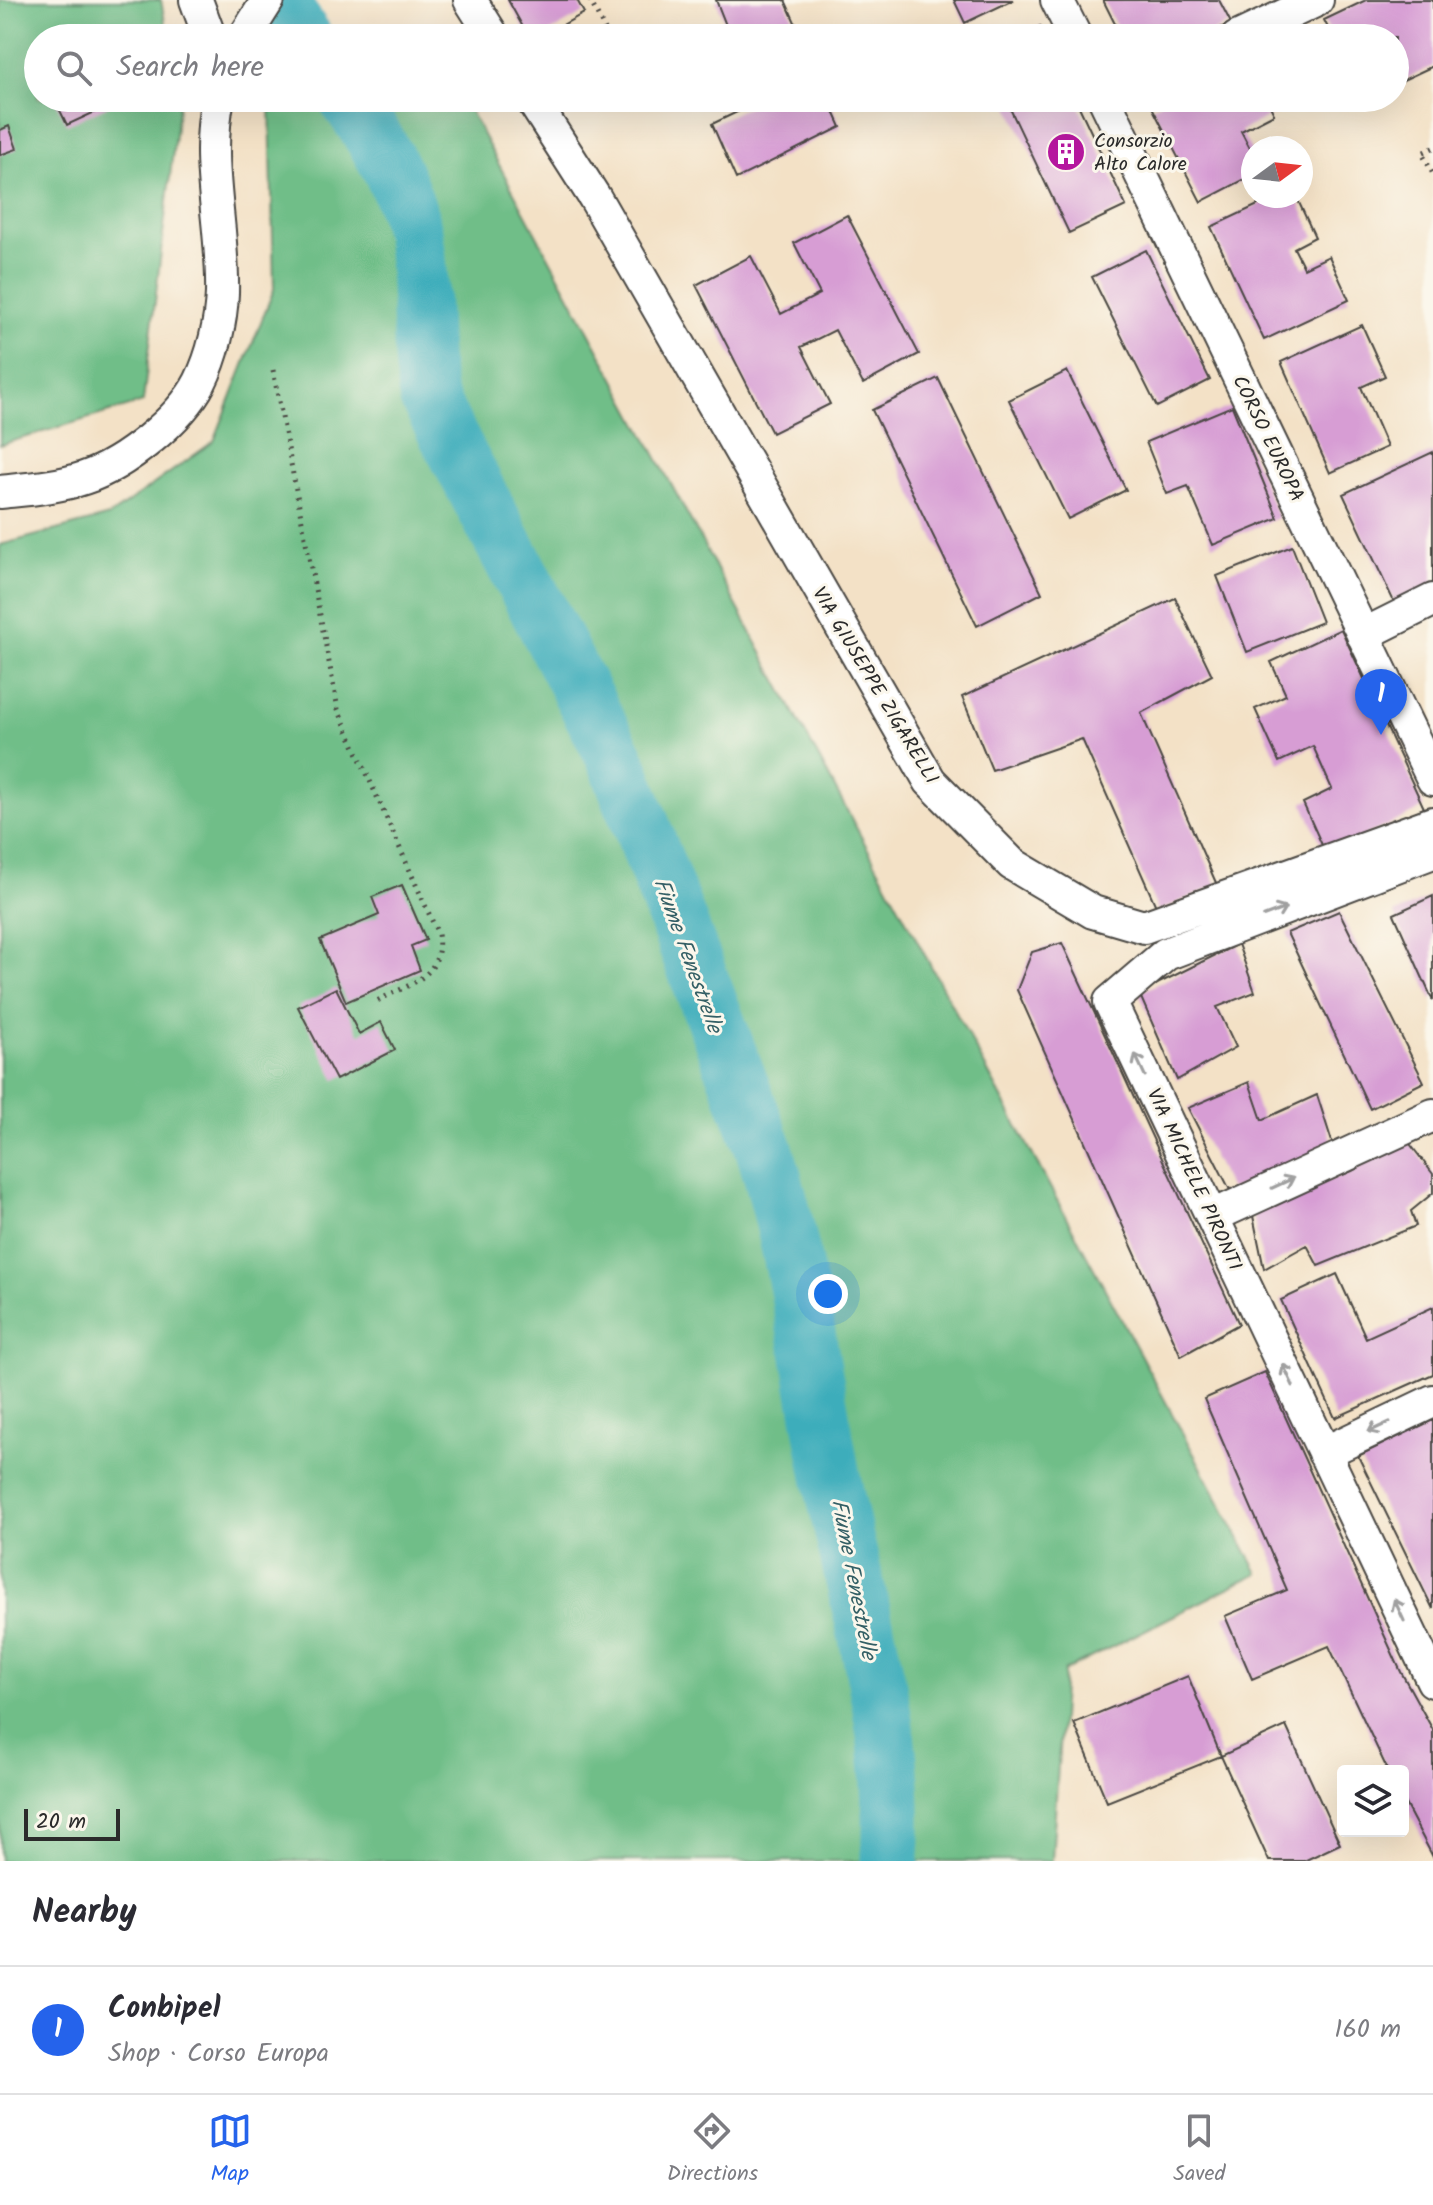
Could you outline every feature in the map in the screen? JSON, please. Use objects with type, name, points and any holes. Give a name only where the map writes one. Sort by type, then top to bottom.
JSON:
[{"type":"street","points":[[196,0],[205,24]]},
{"type":"street","points":[[253,24],[268,0]]},
{"type":"street","points":[[470,0],[485,24]]},
{"type":"street","points":[[1057,0],[1069,24]]},
{"type":"street","points":[[1266,24],[1317,0]]},
{"type":"street","points":[[0,492],[86,478],[130,455],[167,423],[200,383],[216,335],[222,293],[212,157],[217,112]]},
{"type":"street","name":"VIA GIUSEPPE ZIGARELLI","points":[[540,112],[595,198],[930,781],[1012,864],[1093,912],[1144,927],[1433,823]]},
{"type":"street","name":"CORSO EUROPA","points":[[1113,112],[1433,779]]},
{"type":"street","points":[[1363,635],[1433,600]]},
{"type":"street","name":"VIA MICHELE PIRONTI","points":[[1433,852],[1166,954],[1110,1002],[1433,1681]]},
{"type":"street","points":[[1213,1216],[1433,1115]]},
{"type":"street","points":[[1324,1453],[1433,1401]]},
{"type":"path","points":[[590,0],[602,24]]},
{"type":"path","points":[[1433,148],[1422,153],[1433,174]]},
{"type":"path","points":[[273,370],[338,709],[438,934],[441,953],[433,971],[377,1001]]},
{"type":"green space","points":[[0,0],[161,0],[165,24],[24,24],[24,112],[178,112],[143,402],[0,445]]},
{"type":"green space","points":[[270,112],[471,112],[1258,1573],[1064,1671],[1052,1861],[0,1861],[0,545],[109,516],[214,441],[274,289]]},
{"type":"building","points":[[508,0],[577,0],[584,13],[564,24],[521,24]]},
{"type":"building","points":[[716,0],[785,0],[796,24],[725,24]]},
{"type":"building","points":[[954,0],[1013,0],[965,23]]},
{"type":"building","points":[[1103,0],[1219,0],[1231,23],[1229,24],[1115,24]]},
{"type":"building","points":[[1366,0],[1433,0],[1433,66],[1409,77],[1409,24],[1326,24],[1324,20]]},
{"type":"building","points":[[61,112],[95,112],[67,125]]},
{"type":"building","points":[[737,112],[834,112],[841,127],[736,179],[712,124]]},
{"type":"building","name":"Consorzio Alto Calore","points":[[1012,112],[1082,112],[1126,206],[1069,233]]},
{"type":"building","points":[[1155,112],[1273,112],[1241,131],[1244,136],[1241,136],[1241,181],[1201,202]]},
{"type":"building","points":[[9,126],[17,149],[0,155],[0,130]]},
{"type":"building","points":[[1251,208],[1302,208],[1315,237],[1294,248],[1304,268],[1329,256],[1349,300],[1264,340],[1211,227]]},
{"type":"building","points":[[847,215],[919,354],[863,384],[835,330],[801,347],[830,404],[772,433],[696,285],[751,256],[781,314],[820,294],[794,243]]},
{"type":"building","points":[[1146,250],[1210,380],[1157,407],[1092,277]]},
{"type":"building","points":[[1362,325],[1385,376],[1361,387],[1387,447],[1330,473],[1281,362]]},
{"type":"building","points":[[1067,371],[1126,490],[1068,519],[1009,400]]},
{"type":"building","points":[[938,378],[1042,593],[977,626],[872,410]]},
{"type":"building","points":[[1232,406],[1278,518],[1213,545],[1188,486],[1167,494],[1146,442]]},
{"type":"building","points":[[1433,452],[1433,586],[1395,604],[1343,494]]},
{"type":"building","points":[[1292,546],[1322,622],[1247,652],[1217,576]]},
{"type":"building","points":[[1175,598],[1212,675],[1141,713],[1217,885],[1158,911],[1082,739],[992,770],[962,697]]},
{"type":"building","points":[[1341,629],[1424,808],[1326,854],[1303,803],[1332,789],[1313,746],[1279,762],[1255,709],[1286,695],[1271,662]]},
{"type":"building","points":[[402,885],[426,940],[411,946],[420,970],[346,1002],[320,940],[379,915],[372,897]]},
{"type":"building","points":[[1433,896],[1433,1001],[1394,914]]},
{"type":"building","points":[[1339,911],[1424,1082],[1370,1109],[1287,933]]},
{"type":"building","points":[[1062,943],[1239,1324],[1181,1356],[1017,990],[1032,952]]},
{"type":"building","points":[[1238,944],[1255,992],[1217,1007],[1236,1047],[1177,1080],[1139,993]]},
{"type":"building","points":[[336,988],[359,1034],[381,1022],[395,1050],[336,1080],[298,1007]]},
{"type":"building","points":[[1249,1082],[1262,1120],[1317,1095],[1333,1145],[1230,1190],[1188,1108]]},
{"type":"building","points":[[1407,1140],[1433,1174],[1433,1193],[1411,1211],[1416,1226],[1318,1266],[1307,1245],[1264,1269],[1252,1211],[1352,1171]]},
{"type":"building","points":[[1337,1274],[1366,1338],[1433,1307],[1433,1374],[1335,1418],[1281,1300]]},
{"type":"building","points":[[1265,1372],[1401,1672],[1433,1730],[1433,1857],[1409,1811],[1409,1765],[1385,1765],[1329,1646],[1252,1679],[1225,1616],[1287,1590],[1204,1399]]},
{"type":"building","points":[[1433,1420],[1433,1609],[1358,1456]]},
{"type":"building","points":[[1188,1676],[1221,1756],[1107,1802],[1074,1723]]},
{"type":"building","points":[[1286,1726],[1340,1844],[1304,1861],[1269,1861],[1221,1756]]},
{"type":"waterway","name":"Fiume Fenestrelle","points":[[278,0],[294,24]]},
{"type":"waterway","name":"Fiume Fenestrelle","points":[[356,112],[383,153],[401,192],[414,233],[428,397],[616,759],[764,1148],[795,1271],[832,1479],[883,1717],[892,1813],[890,1861]]},
{"type":"place","name":"Consorzio Alto Calore","points":[[1066,152]]},
{"type":"place","name":"Conbipel","points":[[1381,735]]}]
